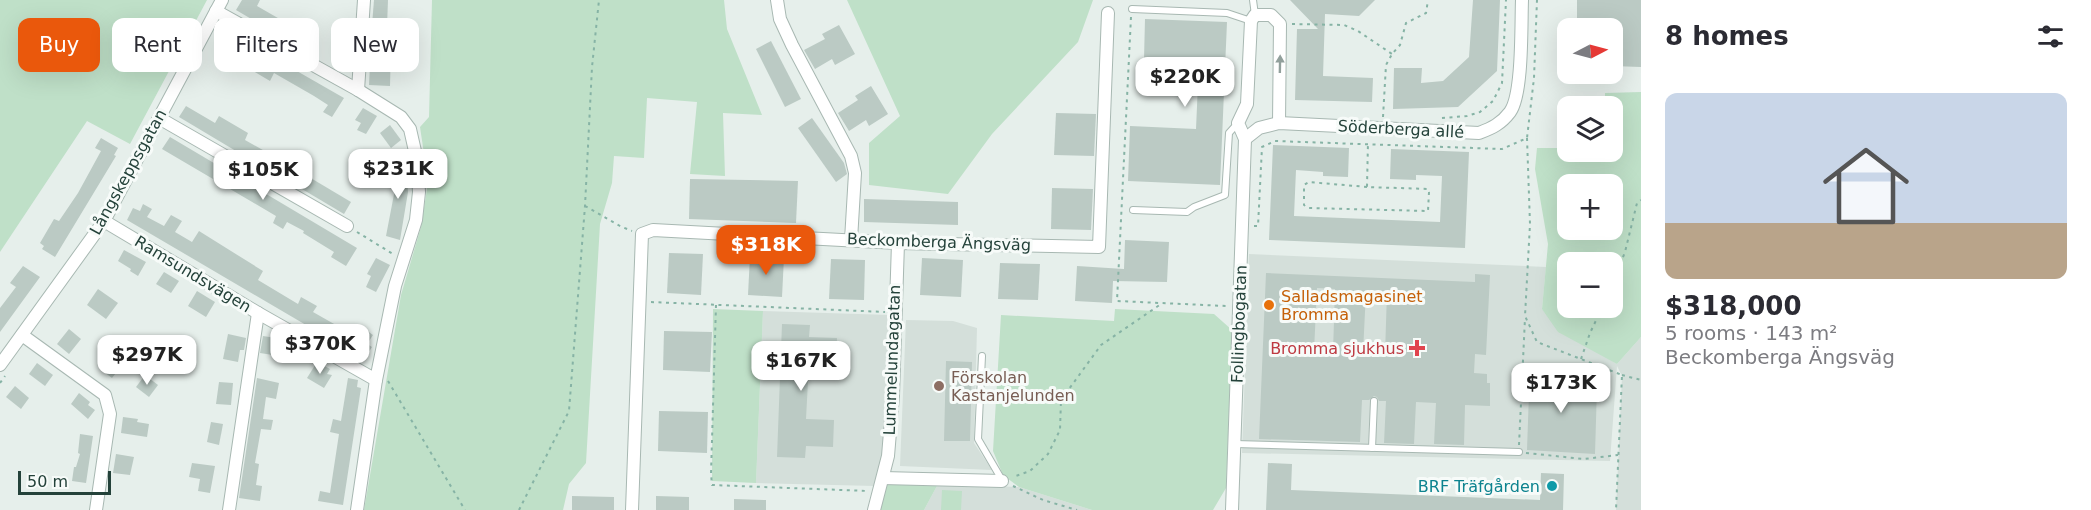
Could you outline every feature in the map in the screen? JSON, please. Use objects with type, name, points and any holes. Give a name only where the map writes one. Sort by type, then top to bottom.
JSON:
[{"type":"street","points":[[358,90],[364,0]]},
{"type":"street","points":[[777,0],[780,19],[792,45],[851,156],[855,172],[851,240]]},
{"type":"street","name":"Söderberga allé","points":[[1245,139],[1259,128],[1279,123],[1479,133],[1498,125],[1511,111],[1517,95],[1522,0]]},
{"type":"street","points":[[219,6],[401,117],[410,129],[417,160],[419,192],[416,220],[395,286],[376,380],[357,510]]},
{"type":"street","name":"Långskeppsgatan","points":[[0,365],[104,221],[219,6]]},
{"type":"street","name":"Beckomberga Ängsväg","points":[[642,234],[653,230],[898,243],[1099,247],[1108,13]]},
{"type":"street","points":[[1245,139],[1238,123],[1247,104],[1253,18],[1271,15],[1280,24],[1279,123]]},
{"type":"street","points":[[159,118],[347,226]]},
{"type":"street","name":"Follingbogatan","points":[[1232,510],[1245,139]]},
{"type":"street","name":"Ramsundsvägen","points":[[104,221],[376,380]]},
{"type":"street","points":[[632,510],[642,234]]},
{"type":"street","name":"Lummelundagatan","points":[[874,510],[888,456],[893,396],[898,243]]},
{"type":"street","points":[[229,510],[258,313]]},
{"type":"street","points":[[22,335],[105,395],[110,414],[96,510]]},
{"type":"street","points":[[883,478],[1002,481]]},
{"type":"lane","points":[[1132,9],[1227,13],[1253,18],[1253,0]]},
{"type":"lane","points":[[1133,210],[1187,212],[1225,195],[1229,133],[1238,123]]},
{"type":"lane","points":[[982,356],[978,439],[1002,481]]},
{"type":"lane","points":[[1372,448],[1374,400]]},
{"type":"lane","points":[[1235,444],[1519,452]]},
{"type":"path","points":[[519,510],[569,411],[585,206],[592,67],[599,0]]},
{"type":"path","points":[[1384,144],[1386,65],[1400,45],[1406,23],[1426,13],[1428,0]]},
{"type":"path","points":[[1441,118],[1467,116],[1480,112],[1493,101],[1502,83],[1506,0]]},
{"type":"path","points":[[1132,9],[1118,301],[1239,306]]},
{"type":"path","points":[[1280,24],[1344,26],[1358,31],[1392,54]]},
{"type":"path","points":[[1367,187],[1369,128]]},
{"type":"path","points":[[1527,138],[1530,224],[1519,452],[1584,459],[1618,455]]},
{"type":"path","points":[[1309,182],[1367,187],[1428,189],[1428,210],[1309,208],[1304,205],[1304,185],[1309,182]]},
{"type":"path","points":[[1623,257],[1636,203],[1641,200]]},
{"type":"path","points":[[585,206],[620,226],[642,234]]},
{"type":"path","points":[[347,226],[403,260]]},
{"type":"path","points":[[639,301],[894,312]]},
{"type":"path","points":[[1002,481],[1030,471],[1048,454],[1060,430],[1061,400],[1101,345],[1162,303]]},
{"type":"path","points":[[716,305],[712,485],[879,491]]},
{"type":"path","points":[[1525,315],[1537,342],[1622,375],[1641,380]]},
{"type":"path","points":[[1581,360],[1597,318]]},
{"type":"path","points":[[379,367],[465,510]]},
{"type":"path","points":[[1616,510],[1622,375]]},
{"type":"path","points":[[980,397],[1061,400]]},
{"type":"path","points":[[1002,481],[1043,500],[1077,510]]},
{"type":"shaded area","name":"Bromma sjukhus","points":[[1249,254],[1546,267],[1542,309],[1617,364],[1641,337],[1641,510],[1616,510],[1622,376],[1617,366],[1610,461],[1242,453]]},
{"type":"shaded area","points":[[763,311],[890,315],[884,456],[875,486],[756,483]]},
{"type":"shaded area","name":"Förskolan Kastanjelunden","points":[[906,320],[953,321],[977,328],[974,443],[992,470],[900,466]]},
{"type":"shaded area","points":[[938,484],[1019,487],[1092,510],[924,510]]},
{"type":"green space","points":[[0,0],[207,0],[197,18],[112,18],[112,72],[168,72],[130,144],[87,121],[0,252]]},
{"type":"green space","points":[[432,0],[724,0],[727,29],[762,115],[723,113],[725,176],[690,174],[697,102],[647,98],[644,158],[614,156],[612,183],[600,224],[586,463],[569,484],[563,510],[364,510],[401,295],[421,227],[427,189],[420,127],[429,117]]},
{"type":"green space","points":[[847,0],[1093,0],[1078,42],[992,134],[948,194],[869,185],[869,143],[900,116]]},
{"type":"green space","points":[[1641,92],[1641,337],[1617,364],[1558,332],[1542,309],[1548,244],[1535,169],[1537,148],[1557,148],[1557,162],[1623,162],[1623,96],[1605,96],[1605,93]]},
{"type":"green space","points":[[713,309],[763,311],[756,483],[712,481]]},
{"type":"green space","points":[[1115,309],[1214,314],[1232,330],[1226,488],[1213,510],[1092,510],[1019,487],[1003,475],[993,451],[1001,315],[1114,321]]},
{"type":"green space","points":[[887,483],[938,484],[924,510],[880,510]]},
{"type":"green space","points":[[942,490],[962,491],[961,510],[941,510]]},
{"type":"building","points":[[242,0],[260,0],[257,6],[278,18],[250,18],[236,10]]},
{"type":"building","points":[[374,0],[388,0],[387,18],[373,18]]},
{"type":"building","points":[[1290,0],[1375,0],[1359,16],[1325,14],[1323,76],[1373,78],[1372,102],[1295,100],[1297,29],[1318,29]]},
{"type":"building","points":[[1473,0],[1500,0],[1497,71],[1458,107],[1393,109],[1394,68],[1422,68],[1421,83],[1443,81],[1469,57]]},
{"type":"building","points":[[1577,0],[1641,0],[1641,67],[1623,66],[1623,18],[1577,18]]},
{"type":"building","points":[[1145,19],[1227,22],[1220,185],[1128,181],[1130,126],[1196,129],[1199,61],[1144,59]]},
{"type":"building","points":[[839,25],[855,54],[835,65],[832,59],[815,69],[804,50],[825,39],[822,34]]},
{"type":"building","points":[[771,41],[801,99],[785,107],[756,49]]},
{"type":"building","points":[[255,72],[298,72],[344,98],[332,117],[323,112],[328,105],[314,96],[274,73],[270,81]]},
{"type":"building","points":[[370,72],[390,72],[390,86],[369,85]]},
{"type":"building","points":[[871,86],[888,114],[869,126],[866,120],[849,131],[838,113],[858,100],[855,96]]},
{"type":"building","points":[[186,106],[215,123],[219,116],[248,133],[245,140],[291,166],[283,179],[179,117]]},
{"type":"building","points":[[363,108],[377,116],[366,134],[357,130],[361,123],[355,120]]},
{"type":"building","points":[[1056,113],[1096,114],[1094,156],[1054,155]]},
{"type":"building","points":[[812,118],[844,163],[847,174],[836,182],[798,128]]},
{"type":"building","points":[[390,125],[401,140],[391,148],[380,133]]},
{"type":"building","points":[[170,137],[357,248],[346,266],[331,257],[334,252],[303,233],[304,231],[287,222],[283,229],[273,223],[276,216],[162,149]]},
{"type":"building","points":[[101,138],[118,148],[114,155],[116,156],[55,257],[42,249],[44,246],[40,243],[54,219],[59,221],[78,193],[101,151],[95,148]]},
{"type":"building","points":[[1273,145],[1349,148],[1348,177],[1323,176],[1323,172],[1296,170],[1294,216],[1440,222],[1442,176],[1416,175],[1416,180],[1390,179],[1391,149],[1469,152],[1465,248],[1269,240]]},
{"type":"building","points":[[406,161],[408,192],[400,240],[386,236],[395,189],[392,162]]},
{"type":"building","points":[[309,177],[351,202],[344,214],[302,189]]},
{"type":"building","points":[[690,179],[798,181],[796,223],[689,219]]},
{"type":"building","points":[[1052,188],[1093,189],[1091,230],[1051,229]]},
{"type":"building","points":[[864,199],[958,202],[958,225],[864,222]]},
{"type":"building","points":[[143,204],[152,209],[147,217],[164,226],[171,215],[182,221],[175,232],[192,242],[199,231],[263,271],[258,280],[298,304],[301,297],[317,306],[313,312],[357,337],[363,328],[373,335],[367,344],[372,347],[364,359],[127,220],[133,208],[140,211]]},
{"type":"building","points":[[1125,240],[1169,242],[1167,282],[1113,281],[1112,303],[1075,301],[1077,266],[1124,269]]},
{"type":"building","points":[[124,250],[146,262],[138,276],[118,261]]},
{"type":"building","points":[[669,253],[703,254],[701,295],[667,293]]},
{"type":"building","points":[[750,256],[784,257],[782,297],[748,295]]},
{"type":"building","points":[[376,258],[390,265],[376,292],[366,287],[371,276],[367,274]]},
{"type":"building","points":[[922,258],[963,260],[961,297],[920,295]]},
{"type":"building","points":[[831,259],[865,260],[864,300],[829,299]]},
{"type":"building","points":[[1000,263],[1040,264],[1038,300],[998,299]]},
{"type":"building","points":[[23,266],[40,277],[0,332],[0,308],[16,287],[10,283]]},
{"type":"building","points":[[164,272],[179,281],[171,293],[156,284]]},
{"type":"building","points":[[1266,273],[1475,282],[1475,274],[1490,275],[1486,355],[1475,354],[1474,373],[1487,374],[1487,383],[1490,383],[1490,406],[1465,405],[1464,445],[1434,444],[1436,403],[1416,402],[1414,444],[1384,443],[1386,401],[1379,401],[1374,396],[1369,400],[1362,400],[1360,442],[1259,439]],"holes":[[[1317,288],[1335,289],[1333,352],[1314,351]],[[1366,291],[1387,292],[1385,354],[1363,353]]]},
{"type":"building","points":[[98,289],[118,303],[106,319],[87,305]]},
{"type":"building","points":[[197,291],[215,302],[206,317],[188,306]]},
{"type":"building","points":[[782,324],[810,325],[809,337],[837,338],[836,364],[809,362],[806,419],[834,420],[833,447],[806,446],[805,458],[777,457]]},
{"type":"building","points":[[69,329],[81,339],[69,354],[57,344]]},
{"type":"building","points":[[664,331],[712,332],[710,372],[663,370]]},
{"type":"building","points":[[228,334],[246,338],[244,350],[240,350],[238,362],[223,359]]},
{"type":"building","points":[[263,336],[282,339],[279,356],[260,353]]},
{"type":"building","points":[[118,353],[126,360],[112,378],[100,369],[108,357],[112,360]]},
{"type":"building","points":[[946,361],[972,362],[970,441],[944,441]]},
{"type":"building","points":[[317,362],[330,369],[327,374],[332,375],[324,388],[307,378]]},
{"type":"building","points":[[37,363],[53,375],[45,386],[29,374]]},
{"type":"building","points":[[1530,364],[1597,387],[1595,454],[1527,450]]},
{"type":"building","points":[[145,375],[158,385],[149,397],[136,387]]},
{"type":"building","points":[[257,378],[279,383],[276,399],[266,397],[263,419],[273,420],[271,430],[261,429],[255,463],[259,464],[256,485],[262,486],[260,501],[239,498]]},
{"type":"building","points":[[348,378],[358,380],[357,387],[361,388],[343,505],[318,501],[320,491],[330,493],[339,434],[330,432],[333,419],[341,421]]},
{"type":"building","points":[[219,382],[233,383],[231,405],[216,404]]},
{"type":"building","points":[[15,386],[29,398],[21,409],[6,397]]},
{"type":"building","points":[[79,393],[90,402],[88,405],[95,410],[88,419],[71,404]]},
{"type":"building","points":[[659,411],[708,412],[707,453],[658,451]]},
{"type":"building","points":[[123,417],[138,419],[137,422],[149,424],[147,437],[121,433]]},
{"type":"building","points":[[211,422],[223,424],[219,445],[207,442]]},
{"type":"building","points":[[80,434],[93,436],[86,483],[72,481],[74,467],[76,467],[80,454],[78,453]]},
{"type":"building","points":[[116,454],[134,457],[130,475],[113,473]]},
{"type":"building","points":[[192,463],[215,466],[210,493],[198,491],[200,479],[189,477]]},
{"type":"building","name":"BRF Träfgården","points":[[1268,463],[1292,464],[1291,490],[1540,500],[1541,473],[1564,474],[1563,510],[1266,510]]},
{"type":"building","points":[[572,496],[614,497],[614,510],[572,510]]},
{"type":"building","points":[[656,496],[689,497],[689,510],[656,510]]},
{"type":"building","points":[[734,499],[766,500],[766,510],[734,510]]},
{"type":"place","name":"Salladsmagasinet Bromma","points":[[1269,305]]},
{"type":"place","name":"Bromma sjukhus","points":[[1417,348]]},
{"type":"place","name":"Förskolan Kastanjelunden","points":[[939,386]]},
{"type":"place","name":"BRF Träfgården","points":[[1552,486]]}]
